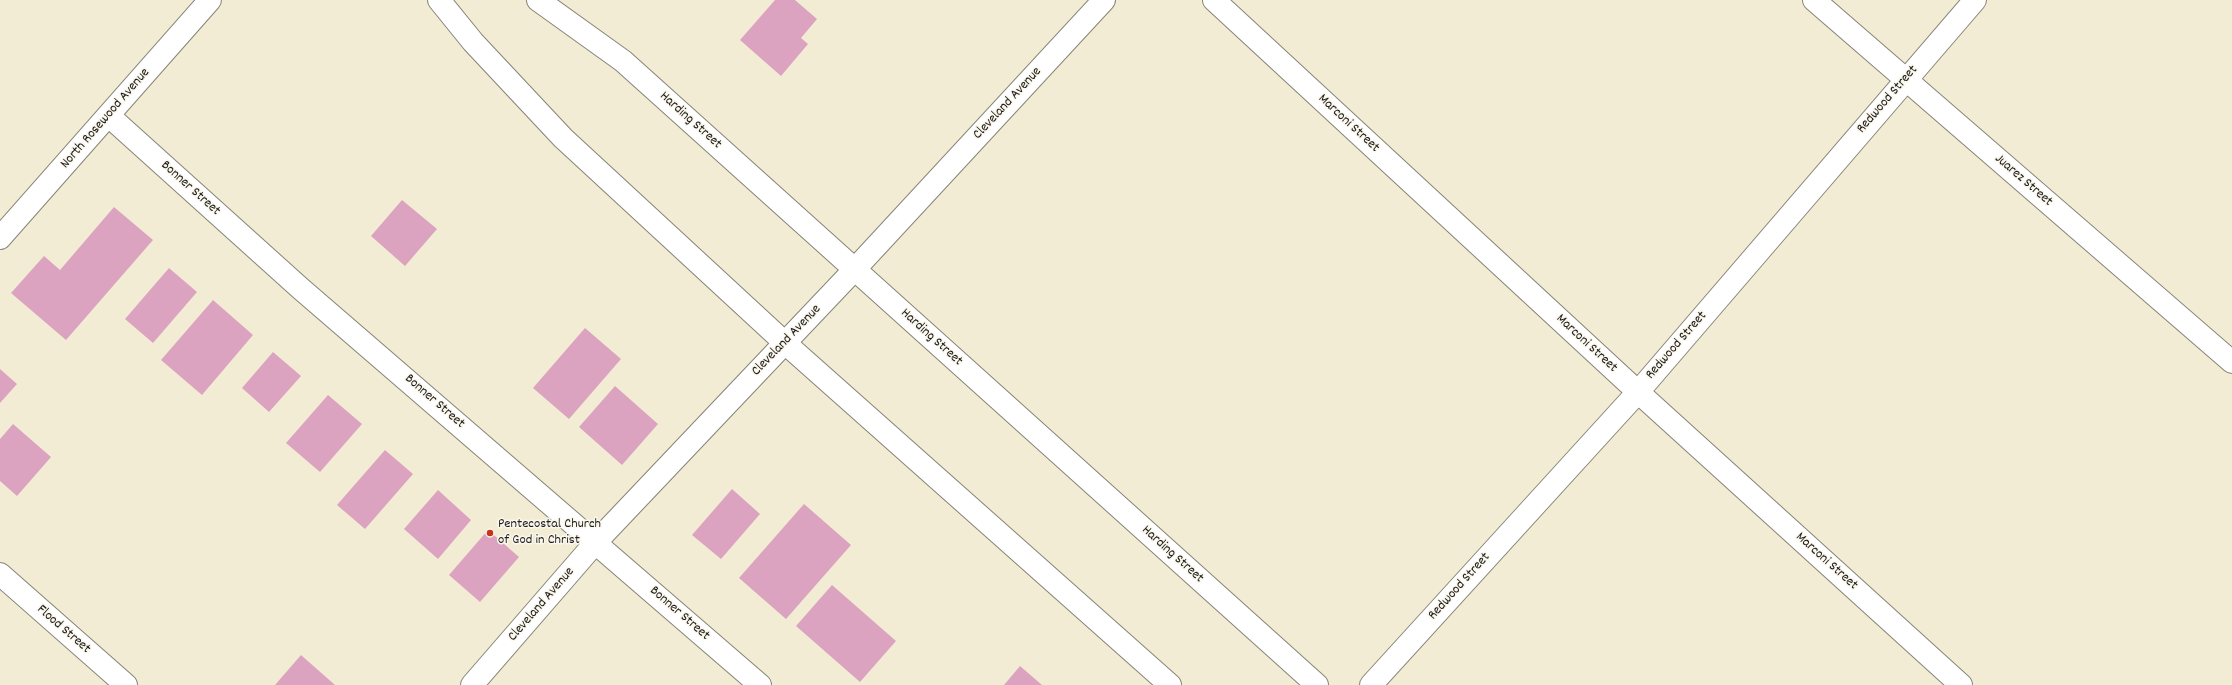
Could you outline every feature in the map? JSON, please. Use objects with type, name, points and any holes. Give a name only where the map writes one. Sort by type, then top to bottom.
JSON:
[{"type":"street","name":"North Rosewood Avenue","points":[[0,238],[210,0]]},
{"type":"street","points":[[439,0],[472,42],[563,138],[785,343],[1170,685]]},
{"type":"street","name":"Harding Street","points":[[538,0],[623,61],[1317,685]]},
{"type":"street","name":"Cleveland Avenue","points":[[472,685],[596,542],[855,269],[1104,0]]},
{"type":"street","name":"Marconi Street","points":[[1214,0],[1638,392],[1961,685]]},
{"type":"street","name":"Juarez Street","points":[[1814,0],[2232,362]]},
{"type":"street","name":"Redwood Street","points":[[1371,685],[1638,392],[1975,0]]},
{"type":"street","name":"Bonner Street","points":[[109,116],[300,288],[760,685]]},
{"type":"street","name":"Flood Street","points":[[0,574],[126,685]]},
{"type":"building","points":[[775,0],[795,0],[817,19],[801,38],[808,44],[781,76],[740,40]]},
{"type":"building","points":[[402,200],[437,229],[405,266],[371,236]]},
{"type":"building","points":[[114,207],[153,240],[66,340],[11,293],[44,256],[60,270]]},
{"type":"building","points":[[169,268],[197,292],[153,343],[125,319]]},
{"type":"building","points":[[213,300],[253,335],[202,395],[161,360]]},
{"type":"building","points":[[585,328],[621,359],[569,419],[533,388]]},
{"type":"building","points":[[273,352],[301,376],[269,412],[242,388]]},
{"type":"building","points":[[0,369],[17,384],[0,403]]},
{"type":"building","points":[[615,386],[658,424],[622,465],[579,427]]},
{"type":"building","points":[[328,395],[362,424],[320,472],[286,443]]},
{"type":"building","points":[[13,424],[51,457],[17,496],[0,481],[0,439]]},
{"type":"building","points":[[385,450],[413,474],[365,529],[337,505]]},
{"type":"building","points":[[732,489],[760,514],[721,559],[692,535]]},
{"type":"building","points":[[438,490],[471,520],[438,559],[404,529]]},
{"type":"building","points":[[804,504],[851,545],[786,619],[739,578]]},
{"type":"building","points":[[488,530],[519,557],[480,602],[449,575]]},
{"type":"building","points":[[832,585],[896,641],[860,682],[796,626]]},
{"type":"building","points":[[301,655],[335,685],[275,685]]},
{"type":"building","points":[[1020,666],[1042,685],[1004,685]]},
{"type":"place","name":"Pentecostal Church of God in Christ","points":[[490,533]]}]
